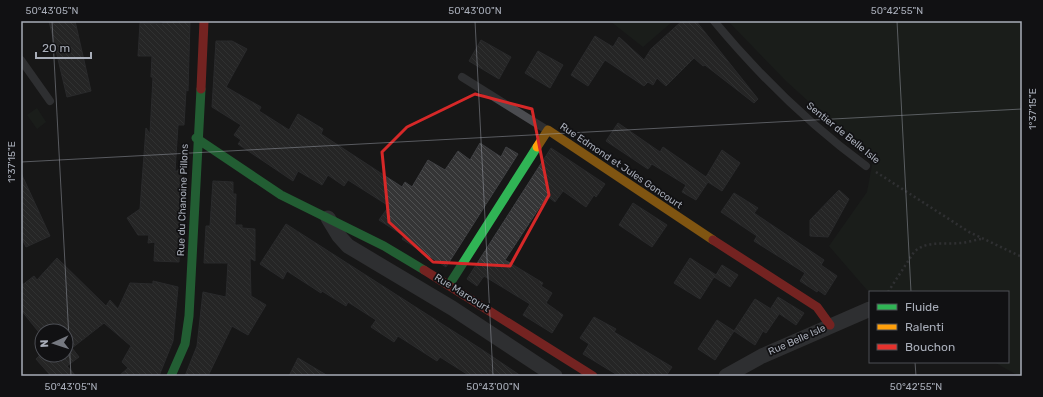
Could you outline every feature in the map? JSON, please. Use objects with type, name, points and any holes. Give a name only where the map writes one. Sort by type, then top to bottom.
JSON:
[{"type":"street","name":"Rue du Chanoine Pillons","points":[[171,376],[182,352],[188,326],[196,138],[204,21]]},
{"type":"street","name":"Rue Edmond et Jules Goncourt","points":[[449,285],[548,130],[639,192],[817,306],[830,325]]},
{"type":"street","name":"Rue Marcourt","points":[[196,138],[281,195],[362,234],[449,285],[593,376]]},
{"type":"street","name":"Rue Marcourt","points":[[327,218],[348,246],[452,308],[555,376]]},
{"type":"street","name":"Rue Belle Isle","points":[[726,376],[757,358],[830,325],[869,309]]},
{"type":"lane","name":"Sentier de Belle Isle","points":[[714,21],[780,93],[840,146],[866,166]]},
{"type":"lane","points":[[21,60],[50,101]]},
{"type":"lane","points":[[462,77],[548,130]]},
{"type":"path","name":"Sentier de Belle Isle","points":[[866,166],[981,238],[1022,257]]},
{"type":"path","points":[[889,291],[912,256],[920,247],[933,244],[965,243],[981,238]]},
{"type":"highlighted area","points":[[475,94],[532,109],[549,195],[510,266],[433,262],[389,222],[382,152],[407,127]]},
{"type":"shaded area","points":[[610,21],[673,21],[643,47]]},
{"type":"shaded area","points":[[728,21],[1022,21],[1022,376],[1019,376],[996,363],[1009,363],[1009,291],[870,291],[829,246],[867,192],[873,160],[786,81]]},
{"type":"shaded area","points":[[37,108],[46,122],[37,129],[27,115]]},
{"type":"building","points":[[49,21],[75,21],[91,91],[67,97]]},
{"type":"building","points":[[163,21],[190,21],[188,91],[186,90],[184,125],[178,125],[175,172],[182,167],[179,262],[154,261],[155,242],[148,243],[149,235],[138,235],[127,218],[140,209],[146,128],[150,134],[153,77],[151,77],[152,56],[138,56],[140,23],[163,24]]},
{"type":"building","points":[[682,21],[696,21],[758,99],[754,103],[694,58],[666,86],[657,78],[653,85],[648,82],[644,86],[605,60],[588,86],[571,75],[595,36],[613,47],[619,37],[644,60],[651,49]]},
{"type":"building","points":[[481,40],[511,57],[499,79],[469,61]]},
{"type":"building","points":[[216,41],[232,41],[247,49],[226,87],[261,107],[259,111],[289,130],[298,114],[323,129],[321,134],[402,187],[405,182],[412,187],[428,160],[445,170],[458,151],[470,160],[480,143],[501,157],[506,147],[518,154],[446,267],[402,239],[404,236],[379,220],[389,206],[348,180],[344,186],[328,175],[322,185],[298,171],[293,181],[238,144],[241,140],[234,135],[241,125],[212,107]]},
{"type":"building","points":[[538,51],[563,65],[550,88],[525,73]]},
{"type":"building","points":[[618,123],[660,152],[663,147],[706,177],[722,150],[740,163],[722,191],[708,182],[696,200],[682,192],[686,185],[652,164],[648,169],[606,141]]},
{"type":"building","points":[[551,148],[605,184],[596,197],[594,195],[586,207],[563,191],[555,202],[547,196],[505,260],[543,283],[541,286],[552,293],[546,303],[563,315],[552,333],[523,315],[530,304],[484,276],[477,286],[467,279]]},
{"type":"building","points":[[21,173],[50,236],[26,247],[21,237]]},
{"type":"building","points":[[213,181],[233,182],[233,194],[236,194],[235,225],[242,225],[242,228],[255,229],[255,261],[250,258],[251,296],[266,305],[248,335],[232,326],[208,376],[185,376],[197,346],[203,292],[226,297],[228,263],[204,263],[206,226],[210,226]]},
{"type":"building","points":[[839,190],[849,199],[828,237],[810,236],[810,220]]},
{"type":"building","points":[[734,193],[758,208],[754,213],[824,260],[821,265],[837,276],[825,295],[818,290],[817,292],[800,281],[805,273],[754,241],[757,236],[721,212]]},
{"type":"building","points":[[633,203],[667,225],[652,247],[619,225]]},
{"type":"building","points":[[286,224],[521,376],[470,376],[440,357],[437,361],[398,336],[394,342],[371,327],[376,320],[348,302],[346,306],[322,291],[321,293],[287,271],[283,279],[260,264]]},
{"type":"building","points":[[57,258],[106,306],[110,300],[118,309],[130,283],[153,284],[153,281],[178,287],[173,341],[159,376],[119,376],[128,368],[122,362],[131,346],[104,323],[74,346],[74,323],[34,323],[34,326],[21,310],[21,286],[34,276],[37,280]]},
{"type":"building","points":[[690,258],[716,275],[722,265],[738,275],[730,287],[714,277],[700,299],[674,283]]},
{"type":"building","points":[[778,297],[804,313],[796,325],[771,308]]},
{"type":"building","points":[[755,299],[779,314],[766,333],[763,331],[755,345],[734,331]]},
{"type":"building","points":[[594,317],[616,329],[614,332],[672,367],[666,376],[619,376],[583,354],[589,344],[580,338]]},
{"type":"building","points":[[717,320],[734,331],[715,360],[698,349]]},
{"type":"building","points":[[74,351],[79,357],[74,361]]},
{"type":"building","points":[[298,358],[328,376],[289,376]]},
{"type":"building","points":[[40,363],[71,363],[67,366],[76,376],[51,376]]},
{"type":"traffic: fast","points":[[171,376],[185,344],[189,316],[201,89]]},
{"type":"traffic: fast","points":[[196,138],[281,195],[384,246],[424,270]]},
{"type":"traffic: fast","points":[[449,285],[537,147]]},
{"type":"traffic: slow","points":[[537,147],[548,130],[713,240]]},
{"type":"traffic: jam","points":[[201,89],[204,21]]},
{"type":"traffic: jam","points":[[713,240],[817,307],[830,325]]},
{"type":"traffic: jam","points":[[424,270],[593,376]]}]
